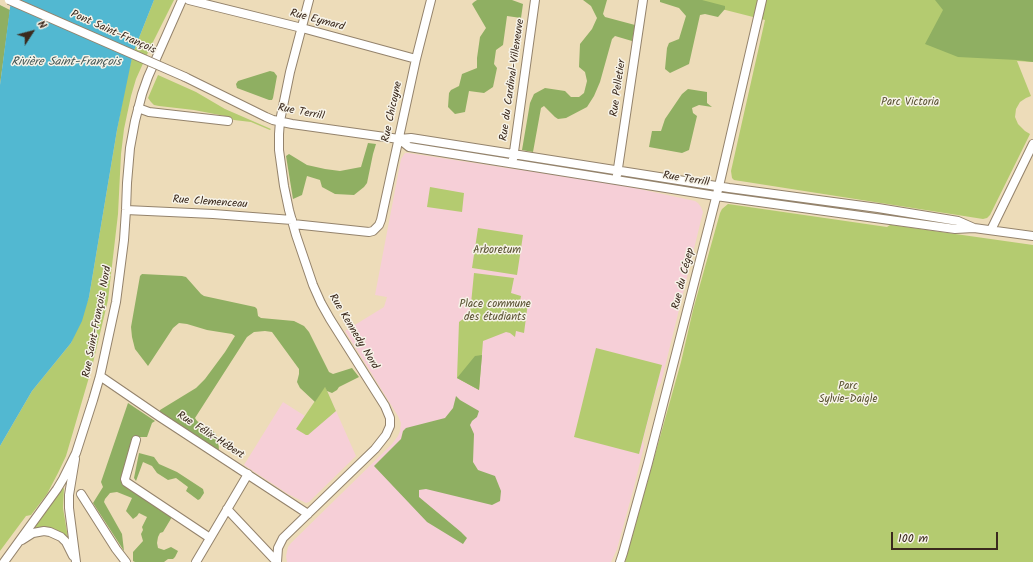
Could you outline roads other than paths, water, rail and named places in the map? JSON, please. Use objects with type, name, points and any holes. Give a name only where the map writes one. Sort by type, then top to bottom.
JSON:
[{"type":"street","name":"Pont Saint-François","points":[[9,0],[185,77]]},
{"type":"street","name":"Rue Saint-François Nord","points":[[4,562],[57,489],[76,453],[100,376],[116,302],[121,269],[130,148],[138,108],[148,77],[182,0]]},
{"type":"street","name":"Rue Eymard","points":[[189,0],[302,28],[416,59]]},
{"type":"street","name":"Rue Kennedy Nord","points":[[277,562],[278,548],[283,538],[363,461],[381,442],[390,426],[390,418],[380,397],[330,320],[321,303],[292,222],[284,186],[279,150],[280,121],[290,72],[309,0]]},
{"type":"street","name":"Rue Chicoyne","points":[[376,228],[381,220],[416,59],[431,0]]},
{"type":"street","name":"Rue du Cardinal-Villeneuve","points":[[512,163],[535,0]]},
{"type":"street","name":"Rue Pelletier","points":[[617,180],[643,0]]},
{"type":"street","name":"Rue du Cégep","points":[[620,562],[646,469],[719,186],[762,0]]},
{"type":"street","name":"Rue Terrill","points":[[185,77],[266,117],[292,124],[398,139],[411,138],[719,186],[906,212],[958,221],[974,228]]},
{"type":"street","points":[[138,108],[149,112],[228,121]]},
{"type":"street","name":"Rue Terrill","points":[[398,139],[409,147],[716,196],[955,229],[974,228],[1033,236]]},
{"type":"street","points":[[992,230],[1033,144]]},
{"type":"street","name":"Rue Clemenceau","points":[[126,210],[213,214],[369,232],[376,228]]},
{"type":"street","name":"Rue Félix-Hébert","points":[[100,376],[308,514]]},
{"type":"street","points":[[136,440],[125,479],[126,482],[210,538]]},
{"type":"street","points":[[76,453],[69,495],[69,508],[76,562]]},
{"type":"street","points":[[196,562],[248,474]]},
{"type":"street","points":[[81,494],[126,562]]},
{"type":"street","points":[[227,510],[277,562]]},
{"type":"street","points":[[18,543],[33,533],[44,531],[50,532],[61,537],[66,542],[76,562]]},
{"type":"water","name":"Rivière Saint-François","points":[[11,0],[154,0],[133,53],[117,130],[89,297],[82,321],[71,343],[32,391],[0,446],[0,85]]},
{"type":"park label","name":"Parc Victoria","points":[[910,103]]},
{"type":"park label","name":"Arboretum","points":[[497,251]]},
{"type":"park label","name":"Place commune des étudiants","points":[[495,311]]},
{"type":"park label","name":"Parc Sylvie-Daigle","points":[[848,393]]}]
